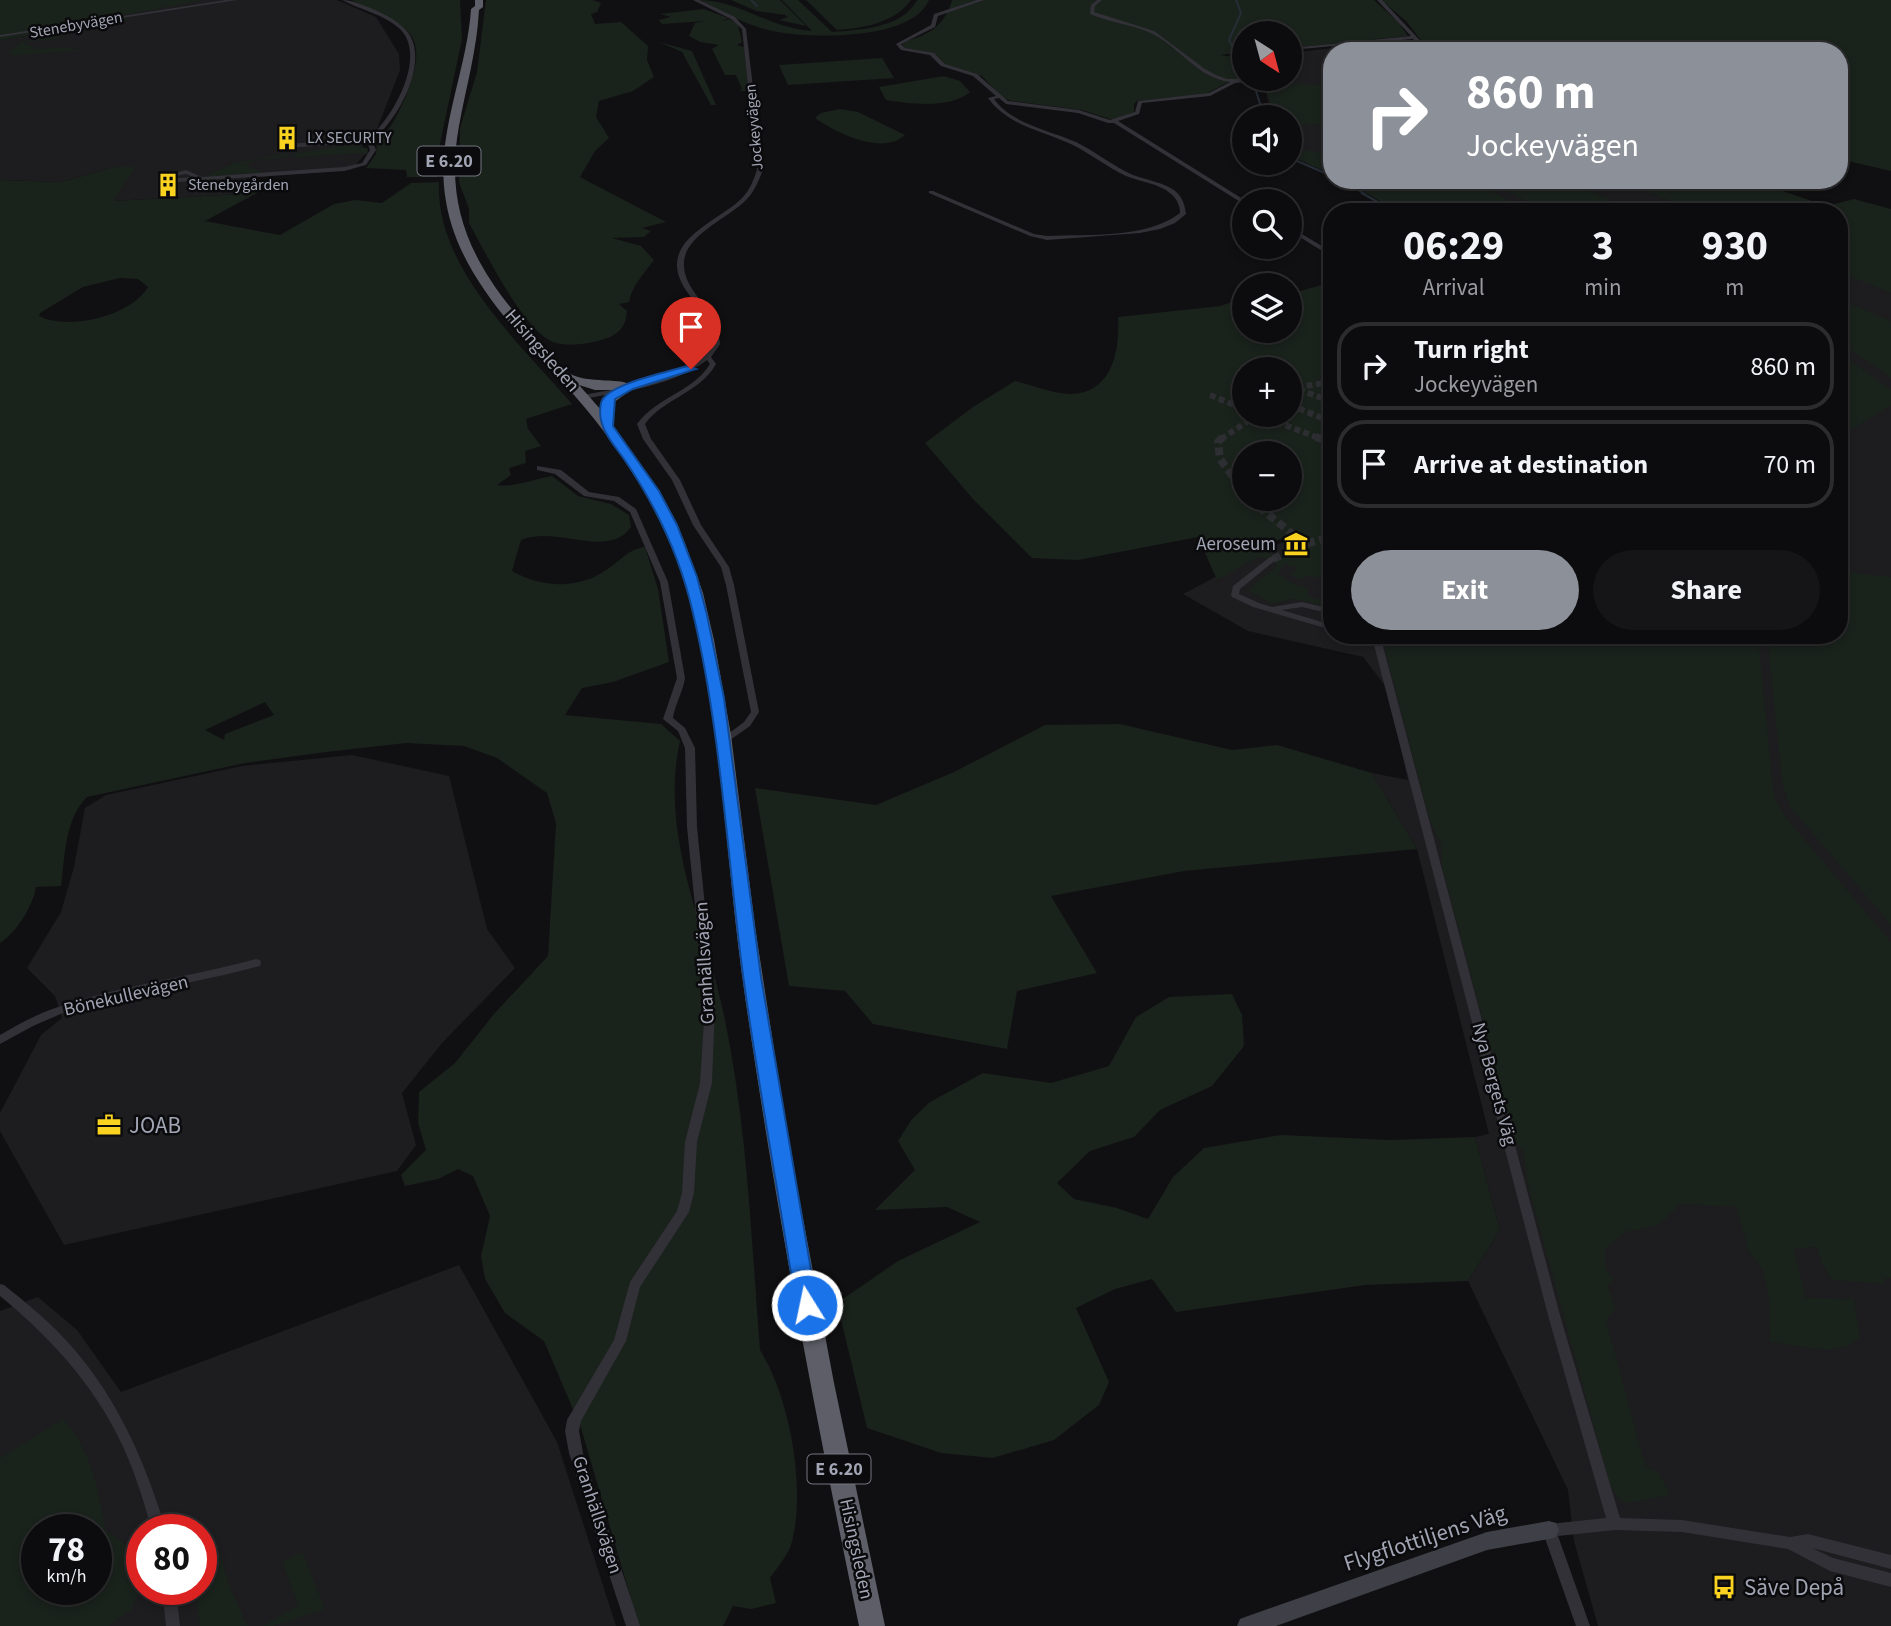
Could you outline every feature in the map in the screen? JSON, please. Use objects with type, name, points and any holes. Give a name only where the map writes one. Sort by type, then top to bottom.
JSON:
[{"type":"highway","name":"Hisingsleden","points":[[474,3],[471,50],[449,152],[451,202],[463,240],[484,280],[509,313],[584,397],[653,491],[681,550],[705,636],[722,743],[752,977],[794,1233],[820,1376],[873,1626]]},
{"type":"highway","points":[[565,376],[595,386],[629,387]]},
{"type":"highway","points":[[607,426],[607,401],[629,387]]},
{"type":"street","name":"Stenebyvägen","points":[[0,36],[235,0]]},
{"type":"street","points":[[288,146],[369,140],[381,134],[402,96],[413,55],[411,40],[392,21],[344,0]]},
{"type":"street","name":"Jockeyvägen","points":[[695,0],[733,18],[744,29],[760,170],[754,188],[742,205],[688,243],[681,257],[683,275],[718,336],[714,351],[708,358]]},
{"type":"street","points":[[982,0],[936,15],[933,26],[898,44],[903,48],[932,54],[943,65],[975,75],[998,97],[1012,103],[1079,112],[1116,122],[1232,194]]},
{"type":"street","points":[[1100,0],[1091,8],[1094,15],[1158,35],[1201,69],[1232,83]]},
{"type":"street","points":[[1379,0],[1406,24],[1420,42]]},
{"type":"street","points":[[1363,42],[1415,37]]},
{"type":"street","points":[[1302,48],[1323,46]]},
{"type":"street","points":[[1116,122],[1138,113],[1140,102],[1210,94],[1232,83]]},
{"type":"street","points":[[932,192],[1032,235],[1047,238],[1151,229],[1174,221],[1183,214],[1176,196],[1167,189],[1107,165],[1078,146],[1019,121],[995,105],[991,98],[998,97]]},
{"type":"street","points":[[202,179],[355,168],[364,164],[372,152],[369,140]]},
{"type":"street","points":[[1302,236],[1323,249]]},
{"type":"street","points":[[584,397],[679,373],[708,358],[713,363],[707,373],[654,410],[641,424],[647,439],[676,480],[697,525],[725,567],[730,585],[755,712],[747,724],[722,743]]},
{"type":"street","name":"Granhällsvägen","points":[[540,468],[558,472],[587,494],[616,499],[633,511],[664,582],[681,678],[680,692],[670,709],[668,719],[682,730],[690,748],[692,827],[710,1005],[706,1083],[691,1142],[688,1193],[675,1226],[634,1286],[620,1340],[574,1420],[572,1431],[576,1452],[633,1626]]},
{"type":"street","points":[[1273,559],[1234,593],[1243,600],[1323,625]]},
{"type":"street","points":[[1271,610],[1302,604],[1323,610]]},
{"type":"street","name":"Nya Bergets Väg","points":[[1377,644],[1555,1319],[1615,1524]]},
{"type":"street","name":"Bönekullevägen","points":[[0,1040],[43,1017],[83,1002],[188,981],[256,962]]},
{"type":"street","points":[[0,1289],[24,1306],[67,1347],[108,1402],[146,1482],[155,1514]]},
{"type":"street","name":"Flygflottiljens Väg","points":[[1248,1626],[1487,1541],[1549,1530],[1615,1524],[1682,1526],[1790,1544],[1830,1564],[1891,1580]]},
{"type":"street","points":[[1549,1530],[1583,1626]]},
{"type":"street","name":"Flygflottiljens Väg","points":[[1790,1544],[1808,1540],[1891,1562]]},
{"type":"street","points":[[171,1605],[173,1626]]},
{"type":"shaded area","points":[[0,0],[199,1],[124,15],[128,20],[0,40]]},
{"type":"shaded area","points":[[108,0],[337,0],[376,17],[399,54],[400,70],[377,129],[362,147],[367,152],[351,170],[247,178],[240,194],[113,201],[134,168],[114,167],[61,182],[0,180],[0,40],[127,20]]},
{"type":"shaded area","points":[[351,0],[460,0],[462,39],[437,158],[437,177],[407,177],[406,170],[366,168],[376,154],[377,141],[390,126],[406,96],[417,56],[415,43],[399,24]]},
{"type":"shaded area","points":[[486,0],[592,0],[601,3],[597,12],[591,14],[595,24],[621,22],[648,46],[647,60],[654,77],[633,91],[599,101],[596,117],[609,138],[595,151],[580,177],[666,222],[642,228],[651,231],[644,237],[612,238],[641,246],[654,260],[636,285],[629,302],[619,304],[627,311],[623,327],[607,338],[584,344],[565,344],[553,342],[542,335],[506,289],[469,223],[469,209],[459,182],[460,128],[477,72]]},
{"type":"shaded area","points":[[699,0],[714,1],[783,25],[812,31],[782,0],[798,0],[832,32],[879,26],[902,17],[917,0],[929,0],[919,14],[902,24],[856,34],[830,36],[768,30],[741,21]]},
{"type":"shaded area","points":[[731,0],[780,0],[806,26],[779,20],[788,17],[785,15],[756,11]]},
{"type":"shaded area","points":[[806,0],[911,0],[896,14],[878,23],[837,30]]},
{"type":"shaded area","points":[[952,0],[1374,0],[1398,22],[1408,36],[1323,42],[1323,45],[1302,47],[1302,21],[1232,21],[1232,54],[1220,55],[1232,57],[1232,82],[1206,94],[1137,101],[1134,104],[1134,113],[1113,120],[1082,110],[1003,98],[982,76],[946,65],[935,54],[905,48],[901,42],[927,33],[945,17]]},
{"type":"shaded area","points":[[1381,0],[1891,0],[1891,171],[1848,161],[1848,42],[1422,42],[1406,21]]},
{"type":"shaded area","points":[[704,9],[728,18],[722,21],[730,19],[738,25],[742,42],[737,45],[744,47],[749,91],[739,91],[742,89],[736,75],[725,75],[712,49],[719,45],[700,42],[689,36],[695,23],[705,21],[662,24],[659,20],[671,17],[660,14]]},
{"type":"shaded area","points":[[61,35],[70,38],[58,36],[56,39],[22,42],[37,49],[66,47],[84,52],[4,55],[11,54],[10,51],[22,41]]},
{"type":"shaded area","points":[[659,42],[692,51],[716,105],[711,105],[682,52]]},
{"type":"shaded area","points":[[1323,49],[1323,170],[1302,161],[1302,105],[1269,105],[1266,91],[1302,91],[1302,52]]},
{"type":"shaded area","points":[[882,58],[894,78],[788,85],[779,65]]},
{"type":"shaded area","points":[[944,76],[960,81],[970,92],[952,101],[918,104],[886,100],[879,87]]},
{"type":"shaded area","points":[[1302,84],[1323,85],[1323,124],[1302,125],[1302,105],[1271,105],[1266,91],[1302,91]]},
{"type":"shaded area","points":[[840,109],[858,112],[905,135],[896,141],[872,143],[847,136],[815,118],[821,113]]},
{"type":"shaded area","points":[[355,144],[368,149],[367,155],[296,157],[290,154]]},
{"type":"shaded area","points":[[1302,149],[1323,153],[1323,170],[1302,161]]},
{"type":"shaded area","points":[[286,153],[290,157],[254,160],[246,165],[262,173],[299,171],[204,177],[234,163]]},
{"type":"shaded area","points":[[114,167],[135,167],[114,201],[240,194],[243,186],[259,187],[257,193],[205,221],[280,235],[334,204],[355,200],[382,203],[411,183],[439,182],[441,214],[451,245],[466,274],[506,330],[572,404],[526,419],[528,429],[541,446],[525,451],[526,463],[509,468],[511,475],[497,485],[517,484],[552,476],[578,496],[611,504],[629,515],[631,527],[621,536],[609,541],[595,542],[550,536],[521,540],[512,571],[550,584],[576,583],[601,573],[628,553],[645,547],[658,589],[669,662],[613,682],[582,688],[565,715],[661,724],[680,741],[675,775],[679,842],[722,1006],[737,1091],[747,1177],[760,1350],[780,1393],[793,1445],[797,1498],[795,1523],[791,1545],[770,1578],[776,1603],[751,1609],[733,1606],[723,1626],[639,1626],[581,1428],[544,1341],[505,1313],[485,1279],[481,1256],[490,1216],[473,1176],[458,1169],[438,1179],[405,1186],[401,1175],[426,1150],[418,1123],[419,1092],[455,1063],[494,1014],[548,956],[556,823],[547,793],[497,758],[464,746],[406,743],[245,763],[87,797],[70,827],[61,886],[36,887],[23,918],[0,943],[0,180],[61,182]],"holes":[[[120,278],[138,279],[148,287],[128,306],[98,318],[66,322],[39,316],[83,287]],[[265,702],[274,715],[225,734],[224,740],[205,730]]]},
{"type":"shaded area","points":[[1360,189],[1775,189],[1818,203],[1383,203]]},
{"type":"shaded area","points":[[1360,189],[1486,189],[1515,203],[1383,203]]},
{"type":"shaded area","points":[[1503,189],[1586,189],[1617,203],[1530,203]]},
{"type":"shaded area","points":[[1642,189],[1775,189],[1818,203],[1675,203]]},
{"type":"shaded area","points":[[1854,199],[1891,209],[1891,293],[1848,276],[1848,203],[1839,203]]},
{"type":"shaded area","points":[[1848,213],[1891,227],[1891,1626],[1598,1626],[1574,1541],[1568,1490],[1468,1281],[1500,1230],[1475,1137],[1489,1134],[1417,849],[1372,773],[1408,780],[1386,687],[1363,657],[1248,631],[1183,594],[1278,544],[1323,529],[1323,644],[1848,644]]},
{"type":"shaded area","points":[[1323,285],[1323,580],[1309,575],[1302,580],[1290,574],[1298,568],[1284,564],[1278,574],[1292,583],[1307,587],[1309,597],[1323,599],[1323,606],[1294,599],[1271,604],[1248,590],[1278,565],[1260,556],[1217,580],[1198,537],[1078,560],[1032,558],[973,499],[925,443],[973,407],[1015,381],[1069,394],[1095,387],[1104,379],[1115,357],[1118,317],[1220,306],[1232,302],[1232,343],[1302,343],[1302,291]],"holes":[[[1290,534],[1313,543],[1277,561],[1264,547]]]},
{"type":"shaded area","points":[[1848,303],[1891,321],[1891,378],[1848,348]]},
{"type":"shaded area","points":[[1848,359],[1891,389],[1891,406],[1848,432]]},
{"type":"shaded area","points":[[1848,572],[1891,577],[1891,925],[1790,807],[1782,782],[1768,644],[1848,644]]},
{"type":"shaded area","points":[[1383,644],[1759,644],[1774,796],[1783,814],[1891,942],[1891,1278],[1884,1279],[1886,1284],[1832,1280],[1822,1264],[1817,1247],[1794,1249],[1806,1298],[1854,1299],[1860,1337],[1841,1348],[1830,1349],[1770,1342],[1769,1297],[1762,1269],[1749,1252],[1736,1207],[1680,1204],[1659,1225],[1626,1232],[1605,1249],[1605,1268],[1614,1279],[1608,1287],[1616,1308],[1606,1320],[1643,1457],[1647,1467],[1659,1472],[1670,1495],[1628,1503],[1619,1500],[1610,1485],[1528,1186],[1524,1154],[1514,1139],[1442,866],[1441,844],[1429,818]]},
{"type":"shaded area","points":[[1120,724],[1232,750],[1277,745],[1372,773],[1417,849],[1184,871],[1051,896],[1097,973],[1017,991],[1007,1049],[873,1024],[845,991],[789,986],[755,788],[876,805],[954,772],[1045,725]]},
{"type":"shaded area","points":[[352,755],[449,776],[487,929],[515,968],[443,1042],[402,1093],[416,1145],[397,1171],[64,1245],[0,1131],[0,1113],[41,1035],[62,1018],[55,996],[27,968],[61,912],[74,867],[85,808],[106,795],[242,766]]},
{"type":"shaded area","points":[[1232,994],[1242,1015],[1244,1046],[1212,1086],[1160,1110],[1134,1137],[1090,1151],[1057,1183],[1074,1199],[1117,1208],[1148,1219],[1173,1177],[1204,1148],[1281,1135],[1391,1140],[1475,1137],[1500,1230],[1468,1281],[1365,1285],[1176,1312],[1152,1279],[1115,1289],[1076,1308],[1109,1382],[1099,1405],[1054,1440],[993,1458],[941,1453],[867,1428],[837,1303],[898,1261],[980,1222],[947,1207],[875,1210],[915,1170],[898,1141],[912,1119],[930,1102],[983,1073],[1051,1083],[1109,1066],[1136,1017],[1169,997]]},
{"type":"shaded area","points":[[459,1265],[557,1442],[616,1626],[0,1626],[0,1311],[38,1297],[77,1330],[121,1392]]},
{"type":"shaded area","points":[[63,1419],[87,1457],[103,1514],[21,1514],[21,1605],[112,1605],[112,1534],[126,1545],[126,1605],[133,1605],[131,1610],[109,1626],[0,1626],[0,1458]]},
{"type":"shaded area","points":[[219,1551],[230,1587],[248,1626],[200,1626],[197,1605],[217,1605]]},
{"type":"shaded area","points":[[303,1552],[325,1609],[274,1626],[263,1626],[298,1605],[282,1561]]},
{"type":"waterway","points":[[751,0],[757,6]]},
{"type":"waterway","points":[[1236,0],[1241,13],[1237,21]]},
{"type":"waterway","points":[[1232,33],[1229,40],[1232,46]]},
{"type":"waterway","points":[[1256,91],[1260,105]]},
{"type":"waterway","points":[[1302,163],[1323,172]]},
{"type":"waterway","points":[[1356,189],[1365,194]]},
{"type":"waterway","points":[[1362,193],[1379,203]]},
{"type":"tunnel","points":[[1302,388],[1323,383]]},
{"type":"tunnel","points":[[1302,391],[1323,399]]},
{"type":"tunnel","points":[[1210,395],[1232,404]]},
{"type":"tunnel","points":[[1302,410],[1323,418]]},
{"type":"tunnel","points":[[1221,439],[1239,427]]},
{"type":"tunnel","points":[[1290,427],[1321,439]]},
{"type":"tunnel","points":[[1319,438],[1323,436]]},
{"type":"tunnel","points":[[1316,437],[1323,440]]},
{"type":"tunnel","points":[[1221,439],[1218,442],[1220,459],[1232,476]]},
{"type":"tunnel","points":[[1264,511],[1305,544]]},
{"type":"tunnel","points":[[1305,544],[1323,539]]},
{"type":"tunnel","points":[[1273,559],[1305,544]]},
{"type":"place","name":"LX SECURITY","points":[[287,138]]},
{"type":"place","name":"Stenebygården","points":[[168,185]]},
{"type":"place","name":"Aeroseum","points":[[1296,544]]},
{"type":"place","name":"JOAB","points":[[109,1125]]},
{"type":"place","name":"Säve Depå","points":[[1724,1587]]},
{"type":"route","points":[[691,369],[629,387],[611,397],[607,401],[606,422],[653,491],[670,525],[691,577],[701,615],[716,698],[752,977],[807,1305]]}]
